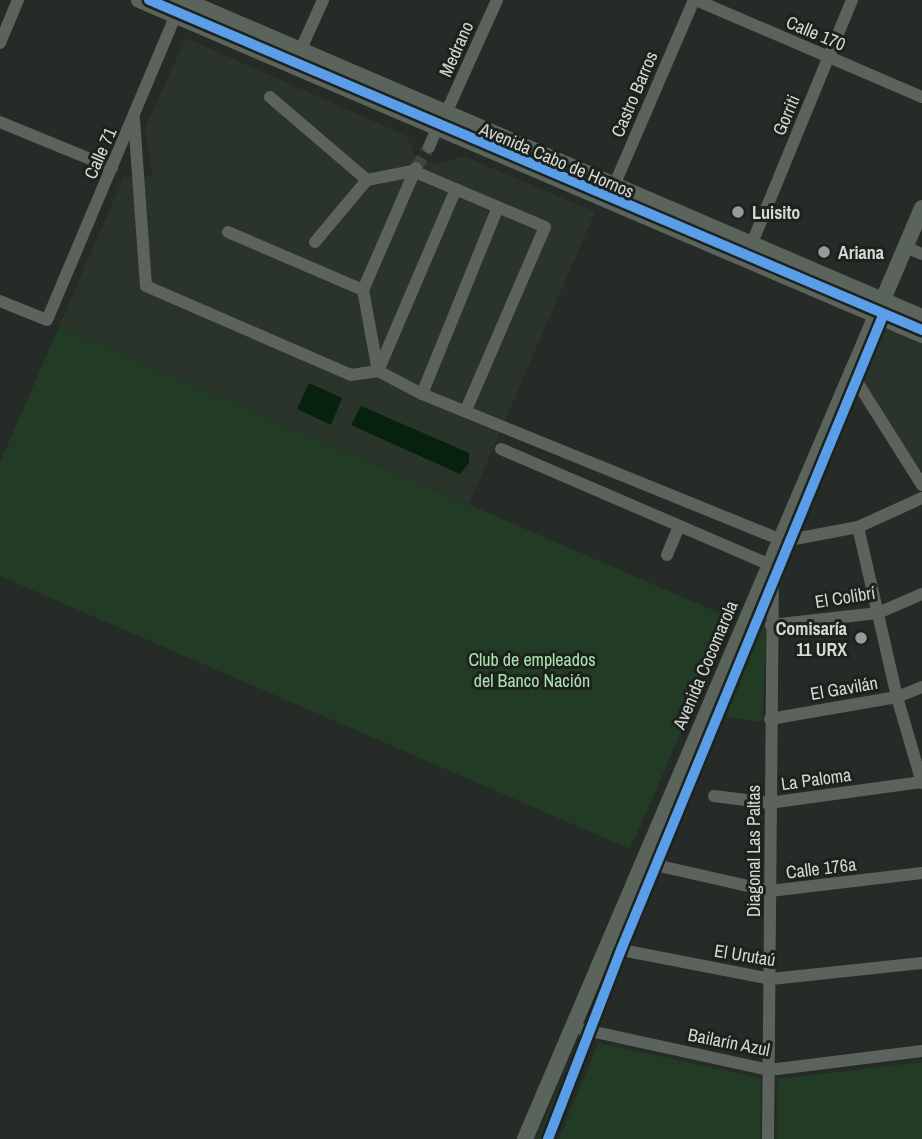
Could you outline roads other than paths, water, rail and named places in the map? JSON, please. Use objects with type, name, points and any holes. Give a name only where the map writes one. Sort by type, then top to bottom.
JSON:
[{"type":"main road","name":"Avenida Cabo de Hornos","points":[[139,0],[175,8],[437,128],[922,335]]},
{"type":"main road","name":"Avenida Cabo de Hornos","points":[[184,0],[922,317]]},
{"type":"main road","name":"Avenida Cocomarola","points":[[525,1139],[850,371],[922,208]]},
{"type":"street","points":[[0,43],[18,0]]},
{"type":"street","points":[[301,49],[323,0]]},
{"type":"street","name":"Medrano","points":[[447,111],[497,0]]},
{"type":"street","name":"Calle 170","points":[[695,0],[922,97]]},
{"type":"street","name":"Castro Barros","points":[[607,202],[695,0]]},
{"type":"street","name":"Gorriti","points":[[752,243],[852,0]]},
{"type":"street","name":"Calle 71","points":[[0,301],[47,320],[134,119],[175,8]]},
{"type":"street","points":[[270,97],[367,180]]},
{"type":"street","points":[[134,119],[146,286],[351,375],[378,371],[422,394],[779,539],[789,540],[858,527],[922,498]]},
{"type":"street","points":[[0,122],[112,168]]},
{"type":"street","points":[[429,146],[437,128]]},
{"type":"street","points":[[378,371],[363,290],[415,169]]},
{"type":"street","points":[[315,242],[367,180],[415,169],[545,227],[466,410]]},
{"type":"street","points":[[378,371],[456,189]]},
{"type":"street","points":[[422,394],[498,208]]},
{"type":"street","points":[[228,232],[363,290]]},
{"type":"street","points":[[905,247],[922,254]]},
{"type":"street","points":[[850,371],[922,485]]},
{"type":"street","points":[[501,449],[768,565]]},
{"type":"street","points":[[667,555],[679,526]]},
{"type":"street","points":[[858,527],[897,697],[922,783]]},
{"type":"street","name":"Diagonal Las Paltas","points":[[768,565],[773,570],[768,1139]]},
{"type":"street","name":"El Colibrí","points":[[771,625],[878,612],[922,594]]},
{"type":"street","name":"El Gavilán","points":[[770,719],[897,697],[922,687]]},
{"type":"street","name":"La Paloma","points":[[714,796],[769,803],[922,783]]},
{"type":"street","name":"Calle 176a","points":[[642,862],[770,891],[922,873]]},
{"type":"street","name":"El Urutaú","points":[[606,947],[771,979],[922,963]]},
{"type":"street","name":"Bailarín Azul","points":[[572,1027],[769,1070],[922,1051]]},
{"type":"street","points":[[548,1139],[590,1031]]},
{"type":"tunnel","points":[[416,168],[429,147]]},
{"type":"place","name":"Luisito","points":[[738,212]]},
{"type":"place","name":"Ariana","points":[[824,252]]},
{"type":"place","name":"Comisaría 11 URX","points":[[861,638]]},
{"type":"park label","name":"Club de empleados del Banco Nación","points":[[532,669]]}]
